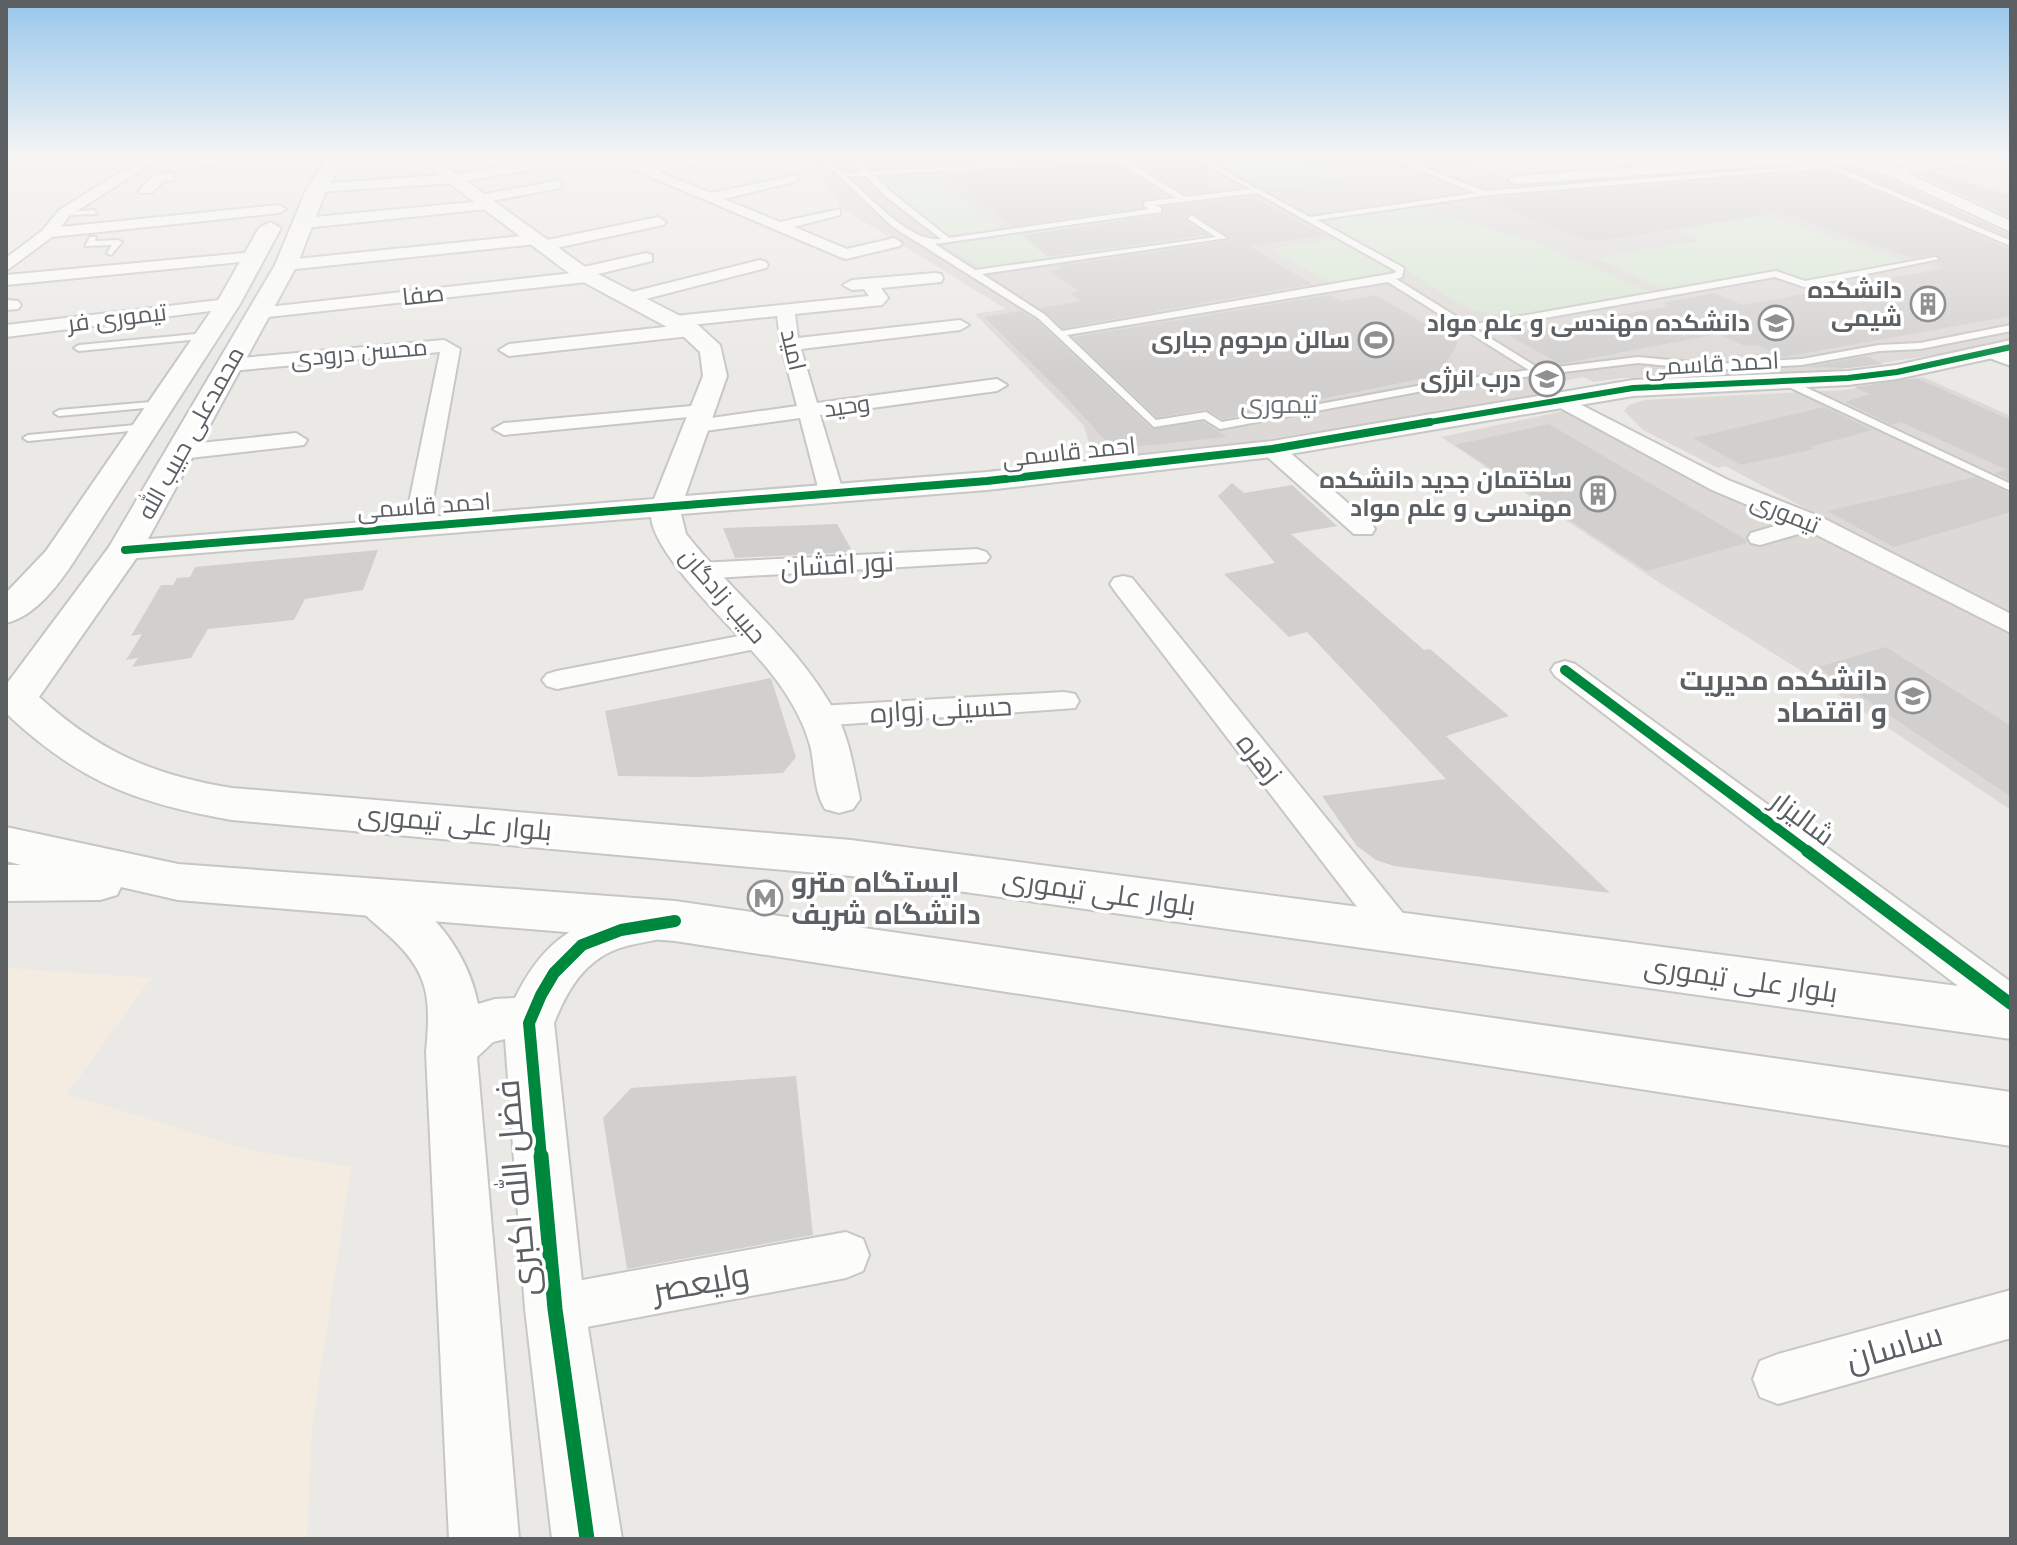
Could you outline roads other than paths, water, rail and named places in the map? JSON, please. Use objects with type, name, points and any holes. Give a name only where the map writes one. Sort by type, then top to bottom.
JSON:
[{"type":"main road","name":"محمدعلی حبیب الله","points":[[6,612],[33,589],[59,558],[228,304],[246,259],[266,230]]},
{"type":"main road","name":"محمدعلی حبیب الله","points":[[13,700],[125,550],[286,265],[289,230]]},
{"type":"main road","points":[[110,481],[175,463]]},
{"type":"main road","name":"بلوار علی تیموری","points":[[13,700],[55,737],[125,779],[190,797],[232,804],[851,858],[2011,1016]]},
{"type":"main road","points":[[6,844],[178,882]]},
{"type":"main road","points":[[6,883],[178,882],[675,921],[2011,1119]]},
{"type":"street","points":[[9,262],[50,230]]},
{"type":"street","points":[[48,233],[65,230]]},
{"type":"street","points":[[520,230],[584,275],[682,325],[712,350],[715,376],[666,507]]},
{"type":"street","points":[[580,230],[589,237]]},
{"type":"street","points":[[286,265],[537,243],[621,230]]},
{"type":"street","points":[[791,230],[846,254],[894,243]]},
{"type":"street","points":[[784,248],[815,240]]},
{"type":"street","points":[[69,256],[111,253],[246,259]]},
{"type":"street","points":[[9,262],[42,258]]},
{"type":"street","name":"صفا","points":[[259,313],[584,275],[646,258]]},
{"type":"street","points":[[42,290],[246,259]]},
{"type":"street","points":[[9,295],[246,259]]},
{"type":"street","points":[[630,298],[760,265]]},
{"type":"street","points":[[827,287],[874,290],[935,278]]},
{"type":"street","points":[[785,311],[872,302],[874,290]]},
{"type":"street","name":"تیموری فر","points":[[6,331],[228,304]]},
{"type":"street","name":"امید","points":[[509,350],[785,311],[790,345],[832,495]]},
{"type":"street","points":[[790,345],[960,325]]},
{"type":"street","name":"محسن درودی","points":[[230,365],[444,346],[450,349],[416,527]]},
{"type":"street","name":"احمد قاسمی","points":[[125,550],[832,495],[1272,449],[1633,388],[1872,375],[2004,353]]},
{"type":"street","name":"وحید","points":[[504,429],[808,412],[997,385]]},
{"type":"street","name":"تیموری","points":[[1560,400],[1740,495],[1812,522],[2011,625]]},
{"type":"street","points":[[175,463],[296,440]]},
{"type":"street","points":[[1272,449],[1363,529]]},
{"type":"street","name":"حبیب زادگان","points":[[666,507],[668,529],[698,571],[781,662],[818,716],[830,748],[839,799]]},
{"type":"street","points":[[1760,538],[1812,522]]},
{"type":"street","name":"نور افشان","points":[[698,571],[977,557]]},
{"type":"street","name":"زهره","points":[[1123,584],[1397,932]]},
{"type":"street","points":[[557,680],[760,640]]},
{"type":"street","name":"شالیزار","points":[[1565,670],[2011,1004]]},
{"type":"street","name":"حسینی زواره","points":[[818,716],[1064,701]]},
{"type":"street","name":"فضل الله اکبری","points":[[375,898],[427,940],[453,1001],[451,1052],[484,1539]]},
{"type":"street","name":"فضل الله اکبری","points":[[587,1539],[555,1309],[529,1023],[543,987],[577,948],[595,936],[620,928],[675,921]]},
{"type":"street","points":[[451,1052],[462,1037],[478,1025],[497,1018],[515,1017],[529,1023]]},
{"type":"street","name":"ولیعصر","points":[[555,1309],[846,1255]]},
{"type":"street","name":"ساسان","points":[[1778,1379],[2011,1314]]},
{"type":"lane","points":[[905,230],[977,272],[1041,316],[1154,424],[1206,415],[1220,426],[1428,387],[1638,360],[1712,367],[1802,362],[1879,348],[1920,346],[2011,328]]},
{"type":"lane","points":[[935,230],[946,239]]},
{"type":"lane","points":[[928,243],[1011,230]]},
{"type":"lane","points":[[977,272],[1223,238],[1211,230]]},
{"type":"lane","points":[[1058,334],[1399,275],[1401,270],[1329,230]]},
{"type":"lane","points":[[1979,230],[2011,244]]},
{"type":"lane","points":[[93,239],[88,244],[118,242],[111,253]]},
{"type":"lane","points":[[1470,328],[1776,274],[1804,284],[1935,259]]},
{"type":"lane","points":[[1389,279],[1538,372]]},
{"type":"lane","points":[[79,348],[207,336]]},
{"type":"lane","points":[[1782,380],[2011,488]]},
{"type":"lane","points":[[59,413],[154,415]]},
{"type":"lane","points":[[28,438],[154,415]]},
{"type":"place","name":"دانشکده شیمی","points":[[1928,304]]},
{"type":"place","name":"دانشکده مهندسی و علم مواد","points":[[1776,323]]},
{"type":"place","name":"سالن مرحوم جباری","points":[[1376,340]]},
{"type":"place","name":"درب انرژی","points":[[1547,379]]},
{"type":"place","name":"ساختمان جدید دانشکده مهندسی و علم مواد","points":[[1598,494]]},
{"type":"place","name":"دانشکده مدیریت و اقتصاد","points":[[1913,696]]},
{"type":"place","name":"ایستگاه مترو دانشگاه شریف","points":[[765,898]]},
{"type":"district","name":"تیموری","points":[[1279,404]]}]
